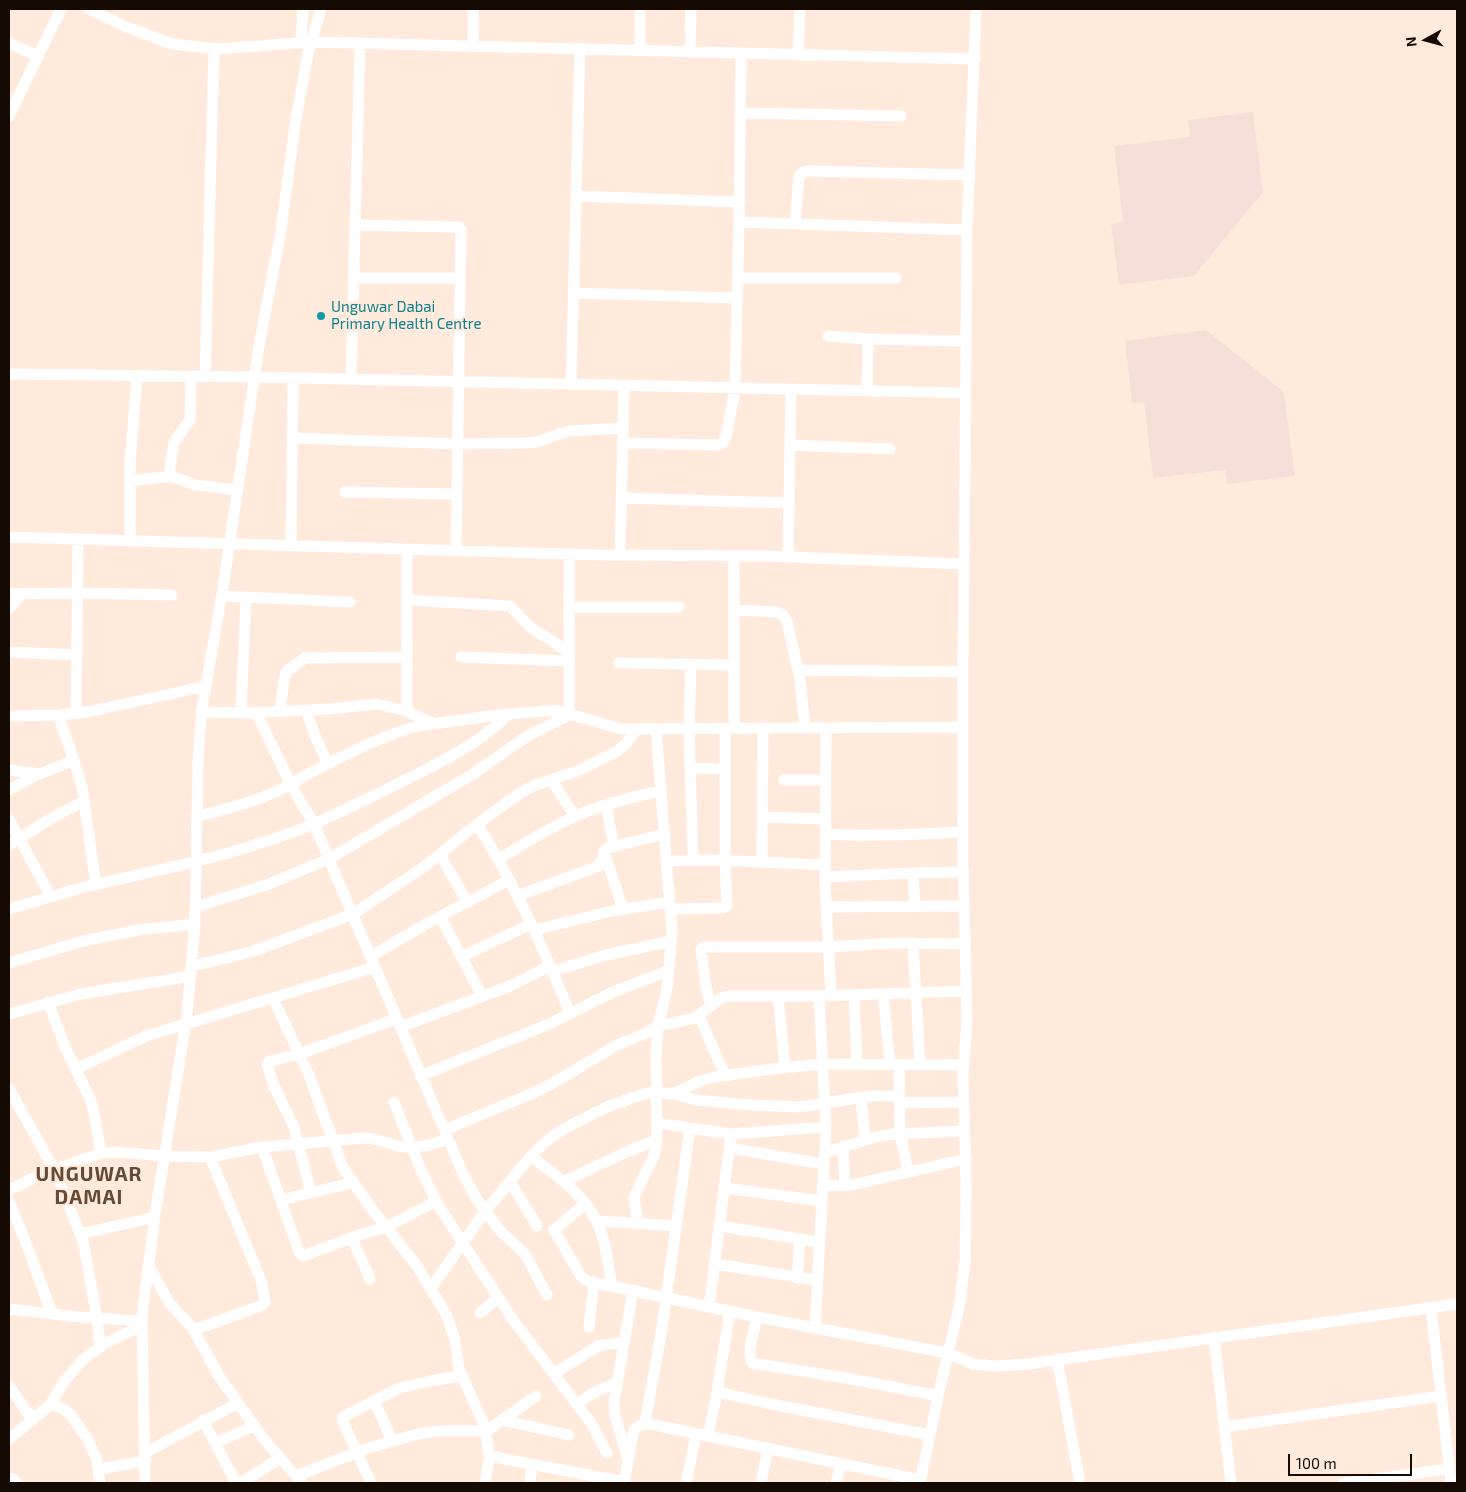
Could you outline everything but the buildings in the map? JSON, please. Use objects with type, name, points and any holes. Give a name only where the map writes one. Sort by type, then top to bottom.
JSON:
[{"type":"street","points":[[10,112],[61,9]]},
{"type":"street","points":[[89,9],[124,26],[172,44],[214,48],[306,42],[975,59]]},
{"type":"street","points":[[145,1483],[142,1323],[164,1156],[186,1025],[196,907],[196,817],[202,712],[230,545],[254,377],[281,230],[306,42],[303,9]]},
{"type":"street","points":[[306,42],[321,9]]},
{"type":"street","points":[[473,9],[473,46]]},
{"type":"street","points":[[640,9],[640,51]]},
{"type":"street","points":[[690,52],[691,9]]},
{"type":"street","points":[[798,55],[800,9]]},
{"type":"street","points":[[489,1456],[624,1483],[635,1429],[645,1423],[920,1481],[960,1303],[965,1260],[966,1158],[964,1065],[967,1020],[963,832],[963,672],[967,230],[976,9]]},
{"type":"street","points":[[351,380],[360,43]]},
{"type":"street","points":[[9,44],[38,56]]},
{"type":"street","points":[[205,377],[214,48]]},
{"type":"street","points":[[571,385],[580,49]]},
{"type":"street","points":[[622,443],[719,445],[724,443],[726,437],[735,388],[740,222],[741,53]]},
{"type":"street","points":[[740,113],[901,116]]},
{"type":"street","points":[[795,224],[799,176],[804,172],[970,175]]},
{"type":"street","points":[[576,196],[740,202]]},
{"type":"street","points":[[740,222],[967,230]]},
{"type":"street","points":[[355,225],[459,226],[461,230],[456,550]]},
{"type":"street","points":[[354,278],[460,278]]},
{"type":"street","points":[[738,278],[896,278]]},
{"type":"street","points":[[573,293],[737,298]]},
{"type":"street","points":[[828,336],[868,339],[966,340]]},
{"type":"street","points":[[867,391],[868,339]]},
{"type":"street","points":[[9,374],[254,377],[966,393]]},
{"type":"street","points":[[130,541],[132,426],[137,376]]},
{"type":"street","points":[[168,476],[174,442],[190,420],[191,377]]},
{"type":"street","points":[[291,546],[293,378]]},
{"type":"street","points":[[620,555],[624,386]]},
{"type":"street","points":[[788,557],[791,390]]},
{"type":"street","points":[[292,438],[457,444],[537,442],[568,430],[623,428]]},
{"type":"street","points":[[790,445],[890,449]]},
{"type":"street","points":[[130,481],[168,476],[195,485],[238,490]]},
{"type":"street","points":[[345,492],[457,494]]},
{"type":"street","points":[[620,498],[789,502]]},
{"type":"street","points":[[9,537],[569,554],[788,557],[964,564]]},
{"type":"street","points":[[76,713],[78,539]]},
{"type":"street","points":[[407,549],[407,712]]},
{"type":"street","points":[[569,554],[569,715]]},
{"type":"street","points":[[461,957],[533,927],[624,909],[671,905],[726,907],[725,769],[734,665],[734,556]]},
{"type":"street","points":[[9,594],[172,595]]},
{"type":"street","points":[[9,609],[21,595]]},
{"type":"street","points":[[222,596],[350,602]]},
{"type":"street","points":[[241,712],[246,597]]},
{"type":"street","points":[[407,600],[510,606],[530,627],[569,657]]},
{"type":"street","points":[[569,607],[679,607]]},
{"type":"street","points":[[734,610],[778,612],[783,615],[787,622],[799,670],[805,728]]},
{"type":"street","points":[[9,652],[77,655]]},
{"type":"street","points":[[280,711],[286,672],[305,658],[407,657]]},
{"type":"street","points":[[461,658],[569,657]]},
{"type":"street","points":[[619,663],[734,665]]},
{"type":"street","points":[[691,665],[689,728],[693,860]]},
{"type":"street","points":[[799,670],[963,672]]},
{"type":"street","points":[[9,716],[58,715],[116,707],[206,686]]},
{"type":"street","points":[[202,712],[306,710],[376,704],[389,706],[433,723]]},
{"type":"street","points":[[306,710],[328,764]]},
{"type":"street","points":[[196,817],[254,800],[291,785],[328,764],[407,729],[433,723],[508,714],[559,711],[621,729],[963,727]]},
{"type":"street","points":[[256,712],[291,785],[314,824],[464,1176],[506,1238],[525,1254],[546,1294]]},
{"type":"street","points":[[9,909],[96,885],[196,862],[262,843],[314,824],[438,763],[492,730],[508,714]]},
{"type":"street","points":[[58,715],[74,760],[84,801],[96,885]]},
{"type":"street","points":[[196,907],[269,884],[329,859],[473,774],[529,735],[569,715]]},
{"type":"street","points":[[762,862],[763,728]]},
{"type":"street","points":[[826,728],[825,878],[831,995]]},
{"type":"street","points":[[9,1014],[81,994],[191,971],[251,952],[353,914],[440,854],[477,824],[519,794],[533,786],[580,770],[617,751],[626,744],[637,729]]},
{"type":"street","points":[[638,1224],[634,1197],[654,1156],[657,1140],[658,1026],[664,1002],[671,941],[671,905],[656,729]]},
{"type":"street","points":[[9,790],[40,774],[74,760]]},
{"type":"street","points":[[690,768],[725,769]]},
{"type":"street","points":[[9,770],[40,774]]},
{"type":"street","points":[[551,780],[575,816]]},
{"type":"street","points":[[784,780],[825,780]]},
{"type":"street","points":[[499,859],[575,816],[631,797],[661,791]]},
{"type":"street","points":[[9,845],[50,819],[84,801]]},
{"type":"street","points":[[606,805],[609,849],[624,909]]},
{"type":"street","points":[[762,817],[825,819]]},
{"type":"street","points":[[9,820],[51,897]]},
{"type":"street","points":[[477,824],[499,859],[533,927],[570,1013]]},
{"type":"street","points":[[825,834],[893,835],[963,832]]},
{"type":"street","points":[[517,896],[600,866],[609,849],[665,834]]},
{"type":"street","points":[[440,854],[467,902]]},
{"type":"street","points":[[667,861],[693,860],[825,865]]},
{"type":"street","points":[[825,878],[964,872]]},
{"type":"street","points":[[913,873],[915,907]]},
{"type":"street","points":[[76,1069],[146,1036],[273,998],[373,961],[440,916],[509,880]]},
{"type":"street","points":[[826,907],[964,906]]},
{"type":"street","points":[[440,916],[482,996]]},
{"type":"street","points":[[9,963],[83,940],[138,930],[195,924]]},
{"type":"street","points":[[311,1193],[294,1127],[267,1068],[267,1064],[270,1061],[299,1054],[482,996],[552,969],[626,950],[671,941]]},
{"type":"street","points":[[711,1006],[706,987],[701,948],[828,947],[882,943],[965,944]]},
{"type":"street","points":[[913,943],[920,1065]]},
{"type":"street","points":[[420,1076],[547,1025],[614,992],[668,971]]},
{"type":"street","points":[[9,1190],[54,1169],[101,1153],[119,1152],[164,1156],[210,1157],[262,1148],[370,1138],[399,1146],[427,1146],[446,1134],[555,1082],[617,1045],[658,1026],[695,1018],[721,998],[729,996],[819,996],[966,991]]},
{"type":"street","points":[[883,994],[895,1065],[900,1133],[908,1172]]},
{"type":"street","points":[[854,995],[857,1064]]},
{"type":"street","points":[[778,996],[785,1067]]},
{"type":"street","points":[[815,1328],[826,1127],[819,996]]},
{"type":"street","points":[[273,998],[312,1083],[343,1168],[352,1183],[417,1266],[447,1316],[455,1340],[462,1376],[487,1431],[489,1456],[485,1483]]},
{"type":"street","points":[[48,1002],[65,1047],[92,1103],[101,1153]]},
{"type":"street","points":[[699,1016],[725,1076]]},
{"type":"street","points":[[673,1094],[700,1081],[785,1067],[822,1064],[964,1065]]},
{"type":"street","points":[[9,1090],[54,1169],[81,1234],[87,1257],[100,1347]]},
{"type":"street","points":[[431,1288],[486,1210],[544,1143],[574,1124],[629,1098],[656,1092],[696,1100],[799,1107],[861,1098],[964,1102]]},
{"type":"street","points":[[861,1098],[865,1140]]},
{"type":"street","points":[[394,1102],[411,1147],[436,1201],[464,1242],[498,1298],[578,1404],[599,1436],[607,1453]]},
{"type":"street","points":[[657,1123],[731,1134],[826,1127]]},
{"type":"street","points":[[645,1423],[661,1334],[690,1128]]},
{"type":"street","points":[[730,1148],[824,1158],[843,1146],[900,1133],[965,1130]]},
{"type":"street","points":[[709,1307],[731,1134]]},
{"type":"street","points":[[563,1182],[657,1140]]},
{"type":"street","points":[[843,1146],[844,1186]]},
{"type":"street","points":[[262,1148],[301,1255],[307,1256],[352,1238],[387,1227],[436,1201]]},
{"type":"street","points":[[531,1156],[563,1182],[585,1204],[597,1221],[605,1248],[612,1286]]},
{"type":"street","points":[[194,1330],[264,1306],[265,1302],[262,1283],[210,1157]]},
{"type":"street","points":[[822,1186],[844,1186],[966,1158]]},
{"type":"street","points":[[510,1181],[538,1226]]},
{"type":"street","points":[[280,1200],[352,1183]]},
{"type":"street","points":[[724,1188],[821,1201]]},
{"type":"street","points":[[9,1202],[52,1314]]},
{"type":"street","points":[[585,1204],[555,1227],[554,1230],[580,1276],[587,1281],[757,1317],[948,1353],[973,1364],[995,1366],[1028,1364],[1457,1304]]},
{"type":"street","points":[[81,1234],[155,1217]]},
{"type":"street","points":[[597,1221],[676,1226]]},
{"type":"street","points":[[720,1226],[819,1242]]},
{"type":"street","points":[[352,1238],[370,1279]]},
{"type":"street","points":[[797,1278],[800,1239]]},
{"type":"street","points":[[715,1264],[817,1280]]},
{"type":"street","points":[[149,1266],[170,1304],[194,1330],[219,1376],[254,1426],[299,1480],[357,1452],[418,1434],[439,1431],[487,1431],[536,1396]]},
{"type":"street","points":[[589,1327],[594,1282]]},
{"type":"street","points":[[628,1462],[618,1427],[614,1402],[632,1290]]},
{"type":"street","points":[[480,1313],[498,1298]]},
{"type":"street","points":[[9,1308],[142,1323]]},
{"type":"street","points":[[1431,1308],[1451,1483]]},
{"type":"street","points":[[686,1483],[717,1392],[730,1311]]},
{"type":"street","points":[[757,1317],[750,1352],[752,1363],[938,1396]]},
{"type":"street","points":[[9,1439],[52,1403],[65,1380],[84,1359],[100,1347],[142,1323]]},
{"type":"street","points":[[1214,1337],[1232,1483]]},
{"type":"street","points":[[555,1374],[598,1346],[624,1342]]},
{"type":"street","points":[[1058,1359],[1080,1483]]},
{"type":"street","points":[[371,1483],[343,1422],[343,1417],[374,1400],[409,1385],[462,1376]]},
{"type":"street","points":[[578,1404],[596,1392],[617,1382]]},
{"type":"street","points":[[9,1386],[32,1420]]},
{"type":"street","points":[[717,1392],[930,1435]]},
{"type":"street","points":[[1224,1427],[1441,1396]]},
{"type":"street","points":[[374,1400],[392,1441]]},
{"type":"street","points":[[52,1403],[73,1417],[87,1438],[94,1451],[100,1483]]},
{"type":"street","points":[[98,1469],[145,1457],[203,1420],[238,1403]]},
{"type":"street","points":[[203,1420],[236,1483]]},
{"type":"street","points":[[502,1420],[569,1435]]},
{"type":"street","points":[[215,1443],[254,1426]]},
{"type":"street","points":[[599,1436],[618,1427]]},
{"type":"street","points":[[760,1483],[768,1448]]},
{"type":"street","points":[[242,1483],[280,1458]]},
{"type":"street","points":[[836,1483],[840,1463]]},
{"type":"street","points":[[530,1483],[532,1464]]},
{"type":"street","points":[[1344,1483],[1449,1468]]},
{"type":"street","points":[[9,1478],[17,1483]]},
{"type":"shaded area","points":[[1253,112],[1263,192],[1194,276],[1119,285],[1111,224],[1123,222],[1114,146],[1190,137],[1188,120]]},
{"type":"shaded area","points":[[1206,330],[1284,392],[1295,476],[1227,484],[1225,470],[1153,478],[1144,402],[1132,403],[1125,341]]},
{"type":"place","name":"Unguwar Dabai Primary Health Centre","points":[[321,316]]},
{"type":"district","name":"UNGUWAR DAMAI","points":[[89,1186]]}]
